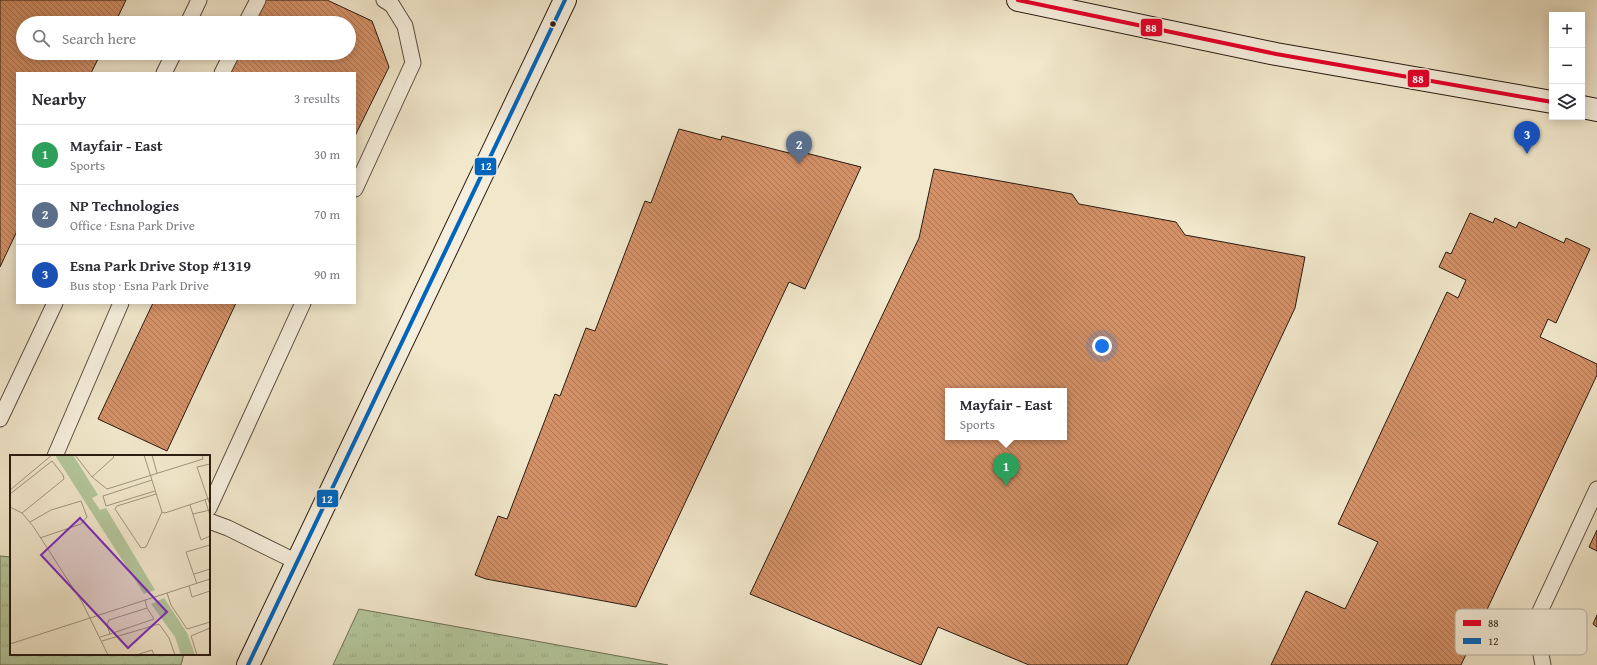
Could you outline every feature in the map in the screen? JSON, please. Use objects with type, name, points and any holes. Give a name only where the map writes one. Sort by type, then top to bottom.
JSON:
[{"type":"street","points":[[248,665],[565,0]]},
{"type":"street","points":[[1018,0],[1276,54],[1549,101]]},
{"type":"street","points":[[1585,108],[1597,110]]},
{"type":"lane","points":[[191,16],[199,0]]},
{"type":"lane","points":[[250,16],[258,0]]},
{"type":"lane","points":[[356,187],[413,63],[405,26],[392,5],[384,0]]},
{"type":"lane","points":[[164,72],[170,60]]},
{"type":"lane","points":[[222,72],[228,60]]},
{"type":"lane","points":[[0,419],[55,304]]},
{"type":"lane","points":[[55,455],[121,304]]},
{"type":"lane","points":[[210,506],[303,304]]},
{"type":"lane","points":[[1541,609],[1597,489]]},
{"type":"lane","points":[[210,520],[297,562]]},
{"type":"lane","points":[[1541,655],[1543,665]]},
{"type":"green space","points":[[0,556],[10,557],[10,655],[184,655],[181,665],[0,665]]},
{"type":"green space","points":[[359,609],[668,665],[333,665]]},
{"type":"building","points":[[0,0],[126,0],[118,16],[16,16],[16,60],[98,60],[92,72],[16,72],[16,233],[0,267]]},
{"type":"building","points":[[263,0],[327,0],[372,21],[389,67],[356,134],[356,72],[229,72],[235,60],[356,60],[356,16],[255,16]]},
{"type":"building","points":[[679,129],[721,140],[722,136],[789,153],[790,149],[861,167],[805,289],[789,282],[636,607],[486,579],[475,575],[498,516],[507,519],[555,394],[560,396],[586,328],[595,331],[645,201],[651,203]]},
{"type":"building","points":[[934,169],[1072,194],[1079,204],[1176,222],[1185,235],[1305,257],[1295,308],[1127,665],[1029,665],[938,627],[921,665],[750,594],[919,238]]},
{"type":"building","points":[[1470,213],[1493,223],[1495,218],[1516,228],[1519,222],[1564,243],[1566,238],[1590,249],[1556,323],[1548,319],[1540,337],[1597,364],[1597,375],[1487,609],[1455,609],[1455,655],[1466,655],[1461,665],[1271,665],[1306,591],[1345,609],[1378,542],[1338,524],[1447,292],[1458,298],[1466,280],[1439,267],[1446,252],[1451,254]]},
{"type":"building","points":[[153,304],[236,304],[167,451],[98,419]]},
{"type":"building","points":[[1597,530],[1597,551],[1589,547]]},
{"type":"building","points":[[1597,615],[1597,627],[1593,624]]},
{"type":"transit line","name":"12","points":[[248,665],[565,0]]},
{"type":"transit line","name":"88","points":[[1018,0],[1276,54],[1549,101]]},
{"type":"place","name":"Esna Park Drive Stop #1319","points":[[1527,154]]},
{"type":"place","name":"NP Technologies","points":[[799,164]]},
{"type":"place","name":"Mayfair - East","points":[[1006,486]]}]
